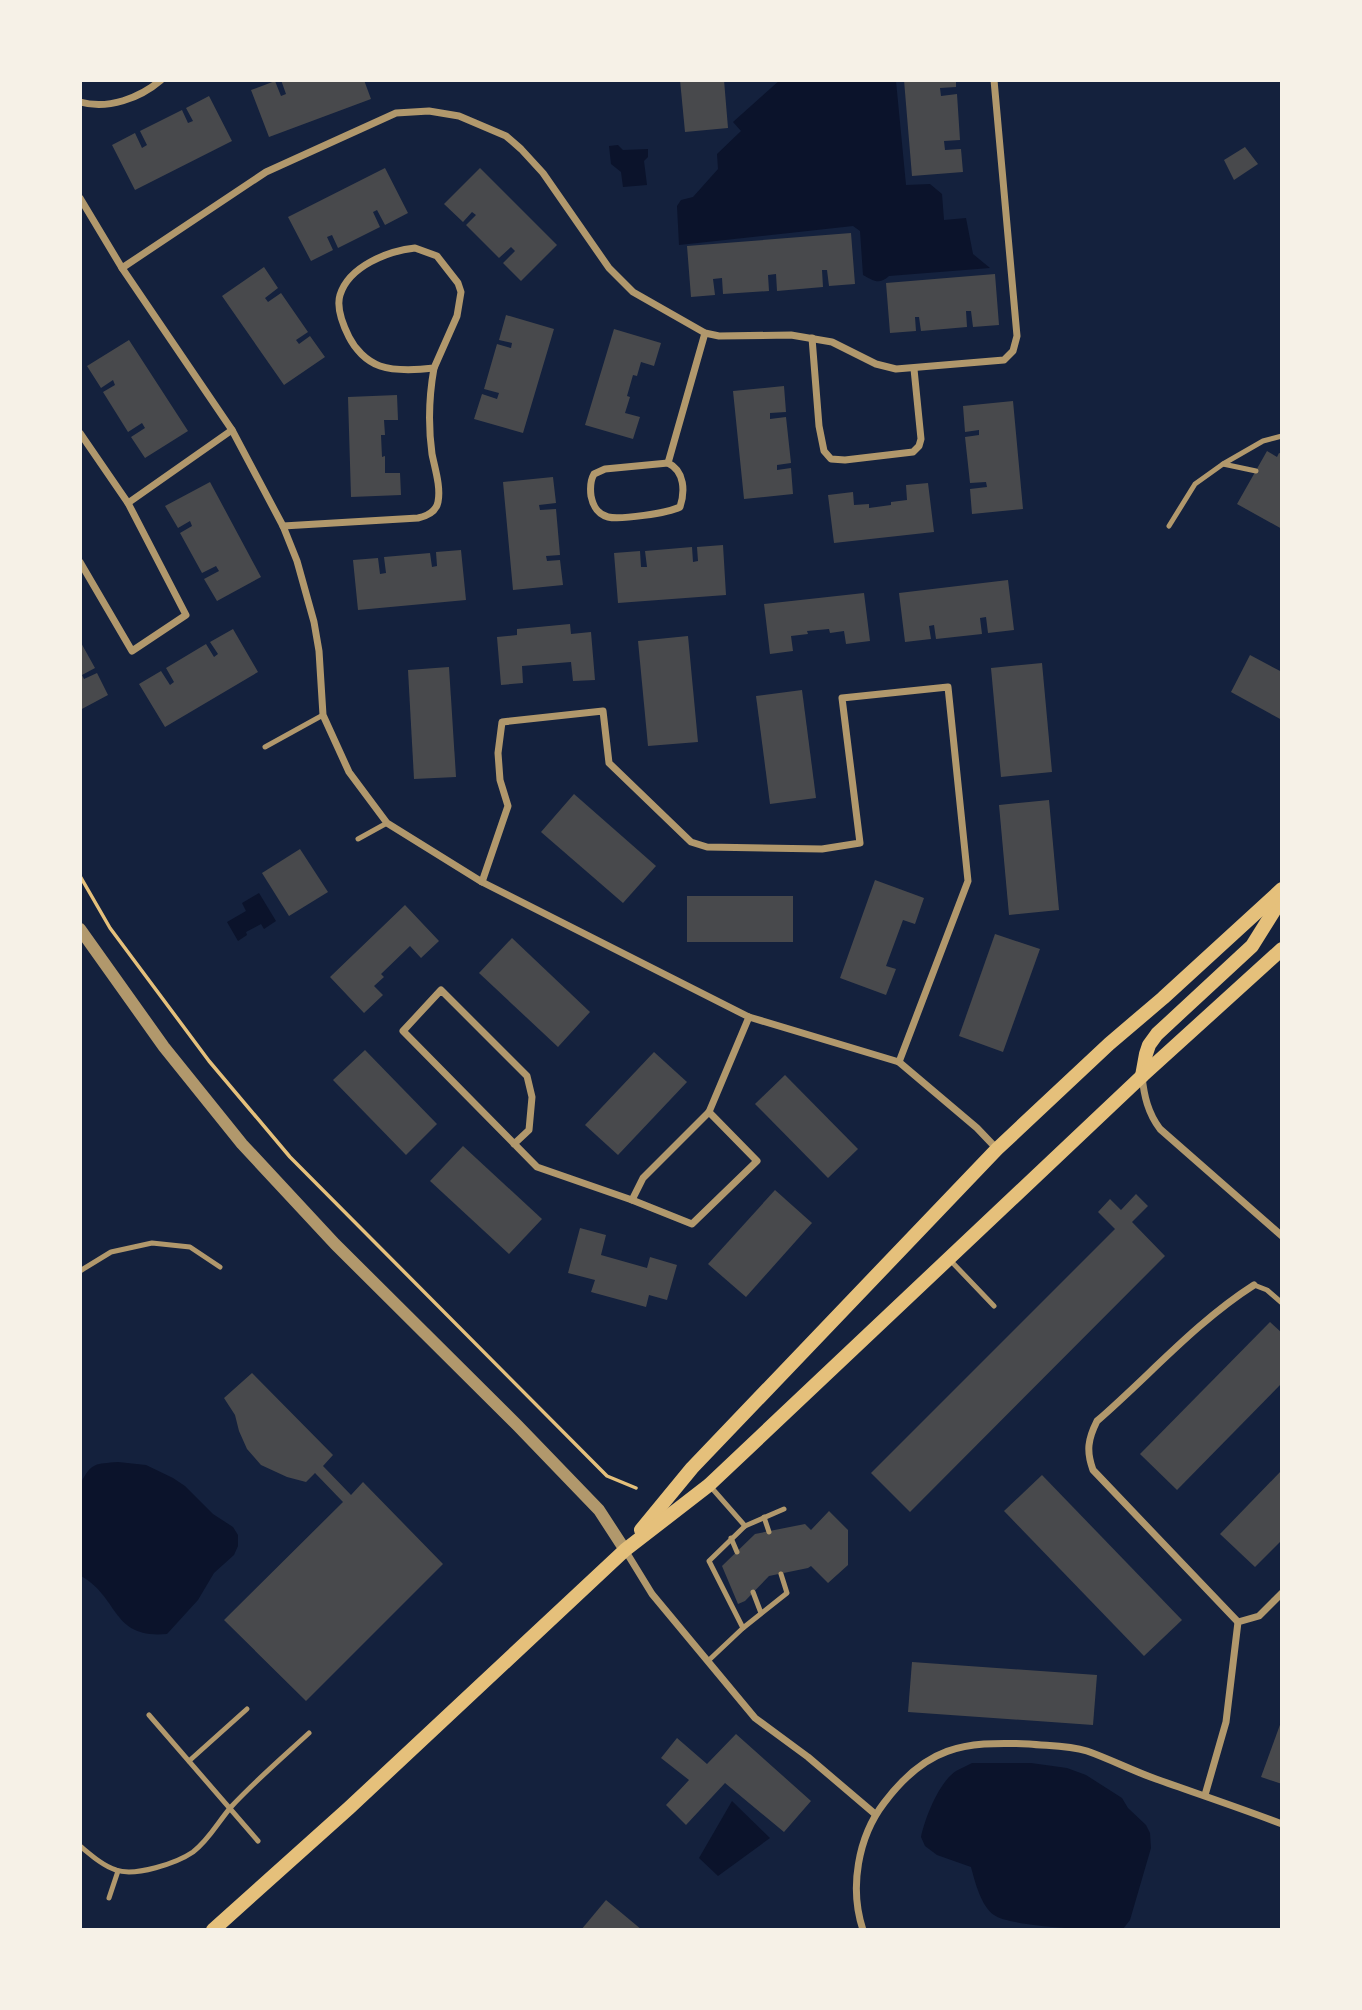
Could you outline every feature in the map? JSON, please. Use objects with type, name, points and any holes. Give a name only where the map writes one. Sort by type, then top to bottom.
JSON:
[{"type":"main road","points":[[625,1550],[692,1468],[998,1149],[1109,1044],[1282,889]]},
{"type":"main road","points":[[1142,1076],[1149,1045],[1157,1034],[1252,946],[1282,898]]},
{"type":"main road","points":[[213,1930],[349,1808],[625,1550],[709,1485],[1142,1076],[1282,948]]},
{"type":"street","points":[[80,102],[102,104],[136,97],[161,80]]},
{"type":"street","points":[[122,268],[266,172],[396,113],[429,111],[459,116],[506,136],[543,173],[609,268],[633,292],[705,333],[719,336],[791,335],[812,338],[831,342],[885,367],[914,369],[1004,360],[1016,344],[994,80]]},
{"type":"street","points":[[80,198],[122,268],[232,430],[283,526],[297,561],[314,622],[319,651],[323,715],[349,772],[387,823],[482,882],[748,1017],[899,1062],[998,1149]]},
{"type":"street","points":[[283,526],[418,518],[428,516],[435,510],[438,502],[429,392],[434,368],[460,306],[461,292],[437,256],[424,250],[406,249],[373,260],[357,272],[340,294],[338,303],[348,335],[361,354],[380,366],[418,370],[434,368]]},
{"type":"street","points":[[668,463],[705,333]]},
{"type":"street","points":[[812,338],[819,426],[824,451],[831,459],[845,460],[913,452],[919,446],[914,369]]},
{"type":"street","points":[[128,503],[232,430]]},
{"type":"street","points":[[80,433],[128,503],[186,615],[132,651],[80,562]]},
{"type":"street","points":[[668,463],[676,467],[680,474],[683,498],[680,508],[669,512],[612,517],[598,512],[590,491],[594,474],[605,470],[668,463]]},
{"type":"street","points":[[482,882],[508,806],[500,780],[498,753],[502,722],[603,711],[609,763],[691,842],[707,848],[822,849],[860,843],[842,698],[948,687],[968,881],[899,1062]]},
{"type":"street","points":[[80,929],[164,1047],[242,1144],[335,1244],[600,1510],[652,1594],[755,1718],[808,1757],[875,1814]]},
{"type":"street","points":[[514,1144],[529,1130],[532,1097],[527,1076],[441,990],[403,1031],[514,1144],[537,1167],[692,1224],[757,1160],[709,1112]]},
{"type":"street","points":[[632,1200],[643,1178],[709,1112],[748,1017]]},
{"type":"street","points":[[1142,1076],[1147,1104],[1160,1129],[1282,1236]]},
{"type":"street","points":[[1238,1622],[1093,1470],[1088,1451],[1089,1436],[1097,1421],[1196,1331],[1254,1285]]},
{"type":"street","points":[[1238,1622],[1259,1616],[1282,1593]]},
{"type":"street","points":[[1205,1795],[1226,1722],[1238,1622]]},
{"type":"street","points":[[863,1930],[859,1918],[858,1861],[875,1814],[921,1765],[940,1753],[963,1745],[988,1742],[1065,1746],[1282,1824]]},
{"type":"lane","points":[[1169,526],[1195,484],[1263,441],[1282,436]]},
{"type":"lane","points":[[1223,464],[1256,471]]},
{"type":"lane","points":[[265,747],[323,715]]},
{"type":"lane","points":[[358,839],[387,823]]},
{"type":"lane","points":[[80,1271],[111,1252],[152,1243],[190,1247],[220,1267]]},
{"type":"lane","points":[[949,1259],[994,1306]]},
{"type":"lane","points":[[1254,1285],[1267,1290],[1282,1303]]},
{"type":"lane","points":[[709,1485],[745,1526]]},
{"type":"lane","points":[[743,1628],[709,1561],[745,1526],[784,1509]]},
{"type":"lane","points":[[764,1517],[769,1531]]},
{"type":"lane","points":[[731,1538],[737,1552]]},
{"type":"lane","points":[[708,1661],[743,1628],[787,1593],[781,1574]]},
{"type":"lane","points":[[754,1592],[761,1613]]},
{"type":"lane","points":[[189,1761],[247,1709]]},
{"type":"lane","points":[[149,1714],[258,1841]]},
{"type":"lane","points":[[80,1846],[93,1858],[118,1871],[147,1870],[166,1865],[192,1852],[214,1831],[230,1808],[309,1732]]},
{"type":"lane","points":[[108,1898],[118,1871]]},
{"type":"path","points":[[80,876],[110,928],[209,1060],[290,1157],[607,1476],[636,1488]]},
{"type":"water","points":[[780,80],[896,81],[906,185],[930,184],[942,194],[944,220],[966,218],[973,254],[990,268],[889,276],[879,281],[873,280],[863,275],[860,231],[853,226],[679,245],[677,206],[681,200],[693,197],[718,169],[717,154],[741,131],[733,122]]},
{"type":"water","points":[[618,145],[623,150],[648,149],[648,157],[644,161],[647,185],[623,187],[621,172],[611,164],[609,146]]},
{"type":"water","points":[[259,893],[276,921],[264,929],[261,924],[246,932],[247,935],[238,941],[227,922],[246,911],[242,903]]},
{"type":"water","points":[[118,1462],[146,1465],[173,1478],[213,1514],[233,1527],[238,1535],[238,1546],[234,1555],[214,1573],[198,1600],[167,1634],[149,1634],[125,1624],[94,1585],[81,1576],[81,1483],[95,1465]]},
{"type":"water","points":[[972,1763],[1031,1763],[1067,1768],[1086,1775],[1122,1798],[1128,1808],[1146,1825],[1150,1833],[1151,1848],[1130,1920],[1123,1929],[1056,1927],[1003,1919],[985,1906],[971,1867],[937,1855],[925,1846],[921,1837],[926,1820],[944,1783],[956,1771]]},
{"type":"water","points":[[732,1801],[770,1838],[718,1876],[699,1858]]},
{"type":"building","points":[[281,80],[364,80],[371,99],[269,137],[251,90],[275,81],[281,96],[286,94]]},
{"type":"building","points":[[680,80],[724,80],[728,128],[685,132]]},
{"type":"building","points":[[904,80],[956,80],[956,87],[940,88],[941,96],[957,94],[960,140],[944,141],[945,150],[961,149],[963,172],[912,176]]},
{"type":"building","points":[[209,96],[232,141],[135,190],[112,145],[135,133],[142,148],[147,145],[140,131],[182,110],[188,123],[193,121],[186,108]]},
{"type":"building","points":[[1245,147],[1258,164],[1234,180],[1224,160]]},
{"type":"building","points":[[385,168],[408,213],[385,225],[377,210],[373,212],[380,227],[338,248],[332,235],[327,237],[333,250],[311,261],[288,217]]},
{"type":"building","points":[[480,168],[557,245],[521,281],[503,263],[515,251],[511,247],[499,258],[466,225],[476,215],[472,212],[463,222],[444,204]]},
{"type":"building","points":[[851,233],[855,284],[829,286],[827,270],[822,270],[823,287],[777,291],[776,274],[768,275],[769,291],[723,294],[722,278],[713,279],[715,295],[691,297],[687,246]]},
{"type":"building","points":[[264,267],[278,288],[265,298],[268,302],[281,293],[308,332],[296,340],[299,344],[310,336],[325,357],[284,385],[222,296]]},
{"type":"building","points":[[995,274],[999,325],[973,327],[971,311],[966,311],[967,327],[921,331],[919,317],[915,317],[916,331],[890,333],[886,283]]},
{"type":"building","points":[[506,315],[554,329],[523,433],[474,419],[482,394],[497,399],[499,393],[484,389],[497,344],[511,348],[512,343],[499,340]]},
{"type":"building","points":[[614,329],[661,343],[654,366],[641,362],[637,376],[633,375],[625,413],[640,417],[633,439],[585,425]]},
{"type":"building","points":[[129,340],[188,431],[145,458],[131,437],[145,428],[142,423],[128,432],[103,392],[115,385],[113,380],[101,388],[87,366]]},
{"type":"building","points":[[784,386],[786,412],[770,413],[770,419],[786,417],[791,463],[777,465],[777,470],[791,468],[793,494],[744,499],[733,391]]},
{"type":"building","points":[[397,395],[398,420],[384,420],[385,435],[381,435],[385,473],[400,473],[401,495],[351,497],[348,397]]},
{"type":"building","points":[[1013,401],[1023,509],[972,514],[970,489],[987,487],[986,482],[970,483],[965,437],[979,435],[979,430],[965,432],[963,406]]},
{"type":"building","points":[[1267,451],[1277,457],[1279,453],[1282,454],[1282,529],[1237,504]]},
{"type":"building","points":[[553,477],[556,503],[539,505],[540,510],[556,509],[560,555],[546,556],[547,561],[560,560],[563,585],[513,590],[503,482]]},
{"type":"building","points":[[210,482],[261,577],[217,601],[204,579],[219,571],[216,566],[202,573],[180,533],[192,526],[190,521],[178,528],[165,506]]},
{"type":"building","points":[[928,483],[934,532],[834,543],[828,495],[853,492],[854,505],[869,504],[869,508],[907,500],[906,485]]},
{"type":"building","points":[[723,545],[726,595],[618,603],[614,553],[640,551],[641,567],[647,567],[645,551],[692,547],[693,562],[698,561],[697,547]]},
{"type":"building","points":[[461,550],[466,600],[358,610],[353,560],[378,558],[380,574],[386,573],[384,557],[430,553],[432,567],[437,566],[436,552]]},
{"type":"building","points":[[1008,580],[1014,630],[988,633],[986,617],[980,618],[982,634],[936,639],[934,625],[929,626],[931,639],[905,642],[899,593]]},
{"type":"building","points":[[864,593],[870,641],[846,644],[844,631],[807,631],[808,634],[791,636],[793,651],[770,654],[764,604]]},
{"type":"building","points":[[570,624],[571,634],[591,632],[595,680],[573,681],[571,662],[522,666],[523,683],[501,685],[497,637],[517,635],[517,629]]},
{"type":"building","points":[[233,629],[258,672],[165,727],[139,684],[161,671],[170,685],[174,682],[166,668],[206,644],[214,657],[218,654],[210,642]]},
{"type":"building","points":[[688,636],[698,742],[648,746],[638,641]]},
{"type":"building","points":[[80,641],[95,668],[82,675],[84,679],[97,673],[108,695],[80,710]]},
{"type":"building","points":[[1250,655],[1282,672],[1282,720],[1231,692]]},
{"type":"building","points":[[1042,663],[1052,772],[1001,777],[991,668]]},
{"type":"building","points":[[449,667],[456,777],[414,779],[408,670]]},
{"type":"building","points":[[802,690],[816,798],[770,804],[756,696]]},
{"type":"building","points":[[574,794],[656,866],[623,903],[541,832]]},
{"type":"building","points":[[1049,800],[1059,910],[1009,915],[999,805]]},
{"type":"building","points":[[300,849],[328,892],[289,916],[262,873]]},
{"type":"building","points":[[875,880],[924,898],[915,924],[903,920],[886,966],[896,969],[886,995],[840,978]]},
{"type":"building","points":[[687,896],[793,896],[793,942],[687,942]]},
{"type":"building","points":[[405,905],[439,941],[421,958],[410,946],[381,974],[384,977],[374,986],[383,995],[364,1013],[330,977]]},
{"type":"building","points":[[995,934],[1040,949],[1003,1052],[959,1036]]},
{"type":"building","points":[[512,938],[590,1012],[558,1047],[479,973]]},
{"type":"building","points":[[365,1050],[437,1124],[406,1155],[333,1080]]},
{"type":"building","points":[[654,1052],[687,1082],[618,1155],[585,1125]]},
{"type":"building","points":[[785,1075],[858,1149],[828,1178],[755,1104]]},
{"type":"building","points":[[463,1146],[542,1219],[509,1254],[430,1181]]},
{"type":"building","points":[[775,1190],[812,1223],[746,1297],[708,1264]]},
{"type":"building","points":[[1136,1194],[1148,1206],[1132,1222],[1165,1256],[910,1512],[871,1473],[1115,1229],[1098,1212],[1110,1199],[1121,1210]]},
{"type":"building","points":[[580,1228],[606,1235],[601,1255],[647,1268],[650,1257],[677,1265],[667,1300],[649,1295],[646,1307],[591,1292],[595,1280],[568,1273]]},
{"type":"building","points":[[1270,1322],[1282,1333],[1282,1383],[1177,1490],[1140,1454]]},
{"type":"building","points":[[252,1373],[333,1455],[323,1466],[351,1495],[363,1482],[443,1564],[306,1701],[224,1620],[343,1502],[315,1473],[306,1482],[287,1477],[261,1465],[247,1449],[235,1415],[224,1398]]},
{"type":"building","points":[[1282,1470],[1282,1540],[1255,1567],[1220,1534]]},
{"type":"building","points":[[1042,1475],[1182,1620],[1144,1656],[1004,1511]]},
{"type":"building","points":[[829,1511],[848,1530],[848,1565],[828,1583],[811,1566],[769,1576],[745,1601],[738,1604],[722,1566],[755,1534],[805,1524],[811,1530]]},
{"type":"building","points":[[912,1662],[1097,1675],[1093,1725],[908,1712]]},
{"type":"building","points":[[1282,1722],[1282,1784],[1261,1777]]},
{"type":"building","points":[[736,1734],[811,1801],[784,1832],[725,1783],[686,1825],[666,1805],[689,1780],[661,1758],[677,1738],[707,1764]]},
{"type":"building","points":[[606,1900],[642,1930],[581,1930]]}]
